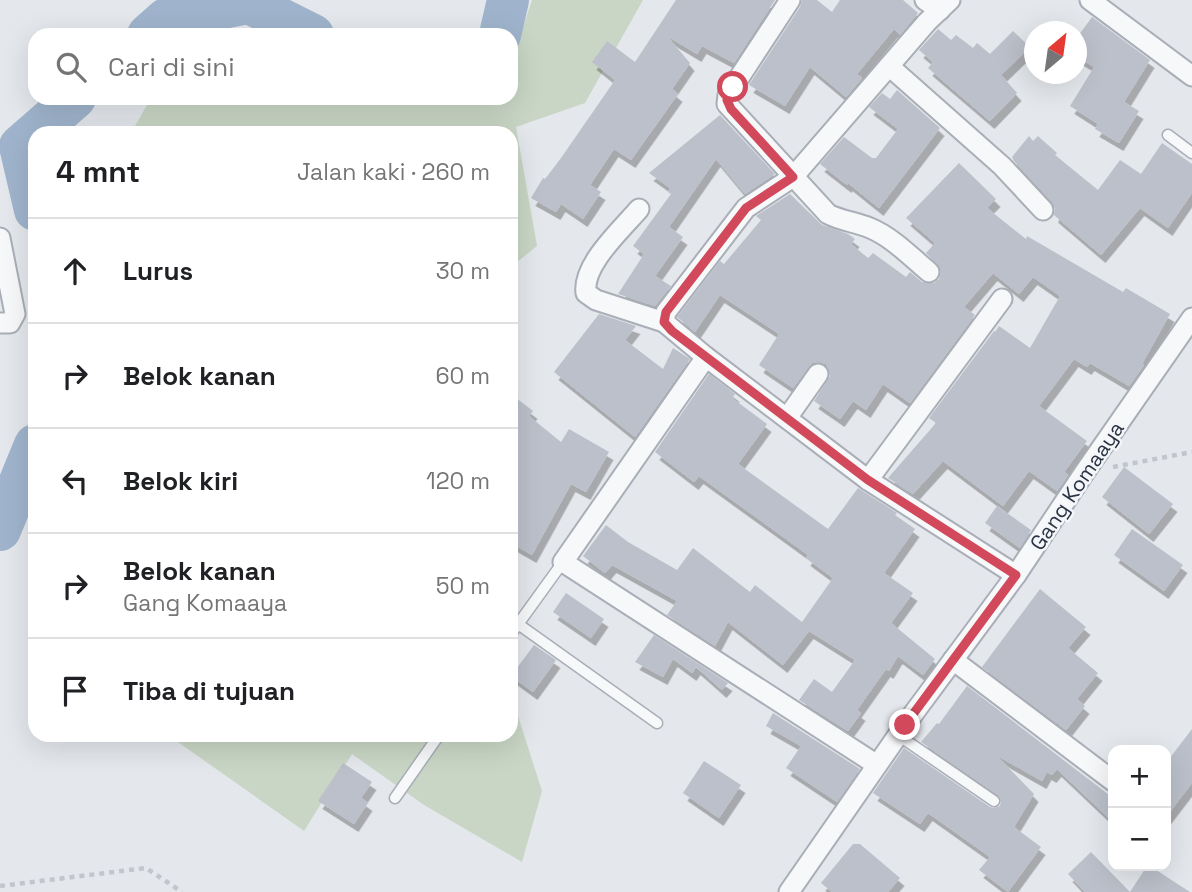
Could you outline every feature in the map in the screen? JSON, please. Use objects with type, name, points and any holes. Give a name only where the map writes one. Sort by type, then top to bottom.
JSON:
[{"type":"street","points":[[790,0],[739,77],[727,100],[731,109],[828,214],[880,233],[929,272]]},
{"type":"street","points":[[1090,0],[1192,76]]},
{"type":"street","points":[[664,322],[666,312],[746,208],[793,177],[889,66],[938,3]]},
{"type":"street","points":[[889,66],[1002,166],[1043,210]]},
{"type":"street","points":[[639,209],[590,268],[585,284],[586,293],[596,300],[664,322],[868,480],[1016,575]]},
{"type":"street","points":[[0,238],[7,319]]},
{"type":"street","points":[[868,480],[1002,299]]},
{"type":"street","name":"Gang Komaaya","points":[[797,889],[877,765],[1016,575],[1192,318]]},
{"type":"street","points":[[706,357],[563,562],[877,765]]},
{"type":"street","points":[[787,418],[818,374]]},
{"type":"street","points":[[953,660],[1108,777]]},
{"type":"lane","points":[[1168,135],[1192,153]]},
{"type":"lane","points":[[563,562],[518,624],[657,723]]},
{"type":"lane","points":[[898,735],[994,801]]},
{"type":"lane","points":[[395,798],[434,742]]},
{"type":"path","points":[[1084,473],[1192,452]]},
{"type":"path","points":[[0,886],[146,868],[182,892]]},
{"type":"green space","points":[[532,0],[643,0],[585,103],[518,126],[135,126],[147,105],[518,105],[518,42]]},
{"type":"green space","points":[[518,138],[537,246],[518,261]]},
{"type":"green space","points":[[518,716],[542,791],[522,862],[424,805],[352,754],[304,831],[178,742],[518,742]]},
{"type":"building","points":[[676,0],[775,0],[734,63],[702,46],[697,54],[667,36],[690,63],[672,89],[678,94],[631,160],[614,149],[590,185],[601,192],[583,219],[561,204],[556,212],[531,198],[615,80],[592,62],[607,41],[635,62]]},
{"type":"building","points":[[802,0],[817,0],[832,12],[840,0],[903,0],[918,13],[900,35],[894,29],[857,74],[862,78],[846,97],[810,67],[785,106],[749,85]]},
{"type":"building","points":[[1092,17],[1150,60],[1124,102],[1139,111],[1119,143],[1095,129],[1098,124],[1070,106],[1084,84],[1087,84],[1087,78],[1094,67],[1087,63],[1087,24]]},
{"type":"building","points":[[938,29],[951,40],[956,35],[973,48],[977,43],[990,54],[1013,31],[1024,41],[1024,53],[1001,75],[1017,93],[990,121],[928,68],[933,62],[919,50]]},
{"type":"building","points":[[897,90],[940,128],[879,208],[820,164],[844,137],[872,158],[876,158],[898,129],[869,107],[882,93],[890,99]]},
{"type":"building","points":[[720,115],[775,174],[745,194],[716,159],[669,227],[683,237],[655,276],[671,286],[655,306],[618,294],[644,254],[633,246],[671,194],[668,192],[670,188],[649,173]]},
{"type":"building","points":[[1029,136],[1033,141],[1038,136],[1057,153],[1055,155],[1098,190],[1120,160],[1141,174],[1162,143],[1192,164],[1192,193],[1168,228],[1140,208],[1101,255],[1054,215],[1052,202],[1014,161],[1012,157]]},
{"type":"building","points":[[959,163],[996,199],[987,208],[1026,239],[1027,236],[1123,292],[1126,288],[1170,314],[1142,364],[1144,365],[1129,386],[1090,363],[1087,367],[1074,359],[1039,406],[1087,441],[1064,472],[1068,475],[1057,491],[1029,471],[1003,506],[943,461],[913,494],[888,478],[936,423],[929,418],[999,326],[1030,348],[1060,296],[1033,277],[1019,294],[993,273],[964,307],[975,315],[910,403],[883,384],[866,410],[853,401],[840,419],[814,401],[830,376],[826,364],[812,363],[793,388],[759,365],[779,334],[720,295],[695,332],[677,317],[720,261],[724,264],[761,220],[756,216],[790,194],[822,225],[855,239],[851,244],[868,258],[873,253],[906,277],[910,272],[922,282],[934,283],[939,279],[941,269],[926,253],[935,243],[906,218]]},
{"type":"building","points":[[599,314],[636,326],[625,340],[663,369],[673,348],[690,359],[635,437],[554,372]]},
{"type":"building","points":[[709,374],[735,394],[732,398],[767,424],[738,464],[828,529],[858,488],[897,513],[895,515],[915,529],[884,573],[913,593],[891,623],[935,659],[923,675],[898,656],[857,710],[861,713],[848,731],[799,700],[814,679],[832,692],[855,660],[809,631],[783,665],[728,622],[715,646],[667,615],[677,601],[612,565],[605,573],[583,556],[606,525],[628,542],[677,570],[693,548],[750,592],[755,585],[802,622],[833,578],[806,558],[808,555],[699,476],[694,482],[655,452]]},
{"type":"building","points":[[518,399],[533,411],[529,416],[561,442],[569,429],[609,452],[586,492],[571,484],[532,555],[518,547]]},
{"type":"building","points":[[1124,467],[1173,504],[1149,534],[1102,497]]},
{"type":"building","points":[[997,506],[1031,530],[1020,548],[985,523]]},
{"type":"building","points":[[1132,529],[1183,565],[1164,591],[1114,555]]},
{"type":"building","points":[[1040,589],[1086,627],[1068,648],[1098,673],[1077,699],[1085,706],[1066,730],[982,667]]},
{"type":"building","points":[[566,593],[604,619],[591,638],[553,612]]},
{"type":"building","points":[[654,635],[728,683],[722,690],[696,667],[692,673],[673,659],[663,677],[635,662]]},
{"type":"building","points":[[534,645],[556,660],[533,692],[518,681],[518,667]]},
{"type":"building","points":[[967,686],[1108,794],[1108,817],[1057,769],[1052,775],[1047,772],[1042,781],[996,755],[1034,794],[1014,827],[1041,847],[1008,892],[979,870],[990,857],[928,813],[920,824],[873,793],[904,748],[990,807],[1000,806],[998,795],[921,742],[937,723],[939,724]]},
{"type":"building","points":[[773,713],[860,769],[837,802],[786,768],[801,746],[766,726]]},
{"type":"building","points":[[1192,729],[1192,783],[1171,810],[1171,808],[1171,756]]},
{"type":"building","points":[[704,761],[741,785],[719,818],[683,793]]},
{"type":"building","points":[[343,763],[372,782],[361,798],[368,803],[354,824],[318,801]]},
{"type":"building","points":[[853,844],[860,844],[900,878],[888,892],[832,892],[821,883]]},
{"type":"building","points":[[1091,852],[1130,892],[1085,892],[1068,874]]},
{"type":"building","points":[[1144,871],[1158,871],[1190,892],[1130,892]]},
{"type":"waterway","points":[[502,28],[508,0]]},
{"type":"waterway","points":[[156,28],[166,19],[249,3],[299,28]]},
{"type":"waterway","points":[[43,126],[67,105]]},
{"type":"waterway","points":[[28,139],[20,146],[28,180]]},
{"type":"waterway","points":[[0,530],[28,462]]},
{"type":"route","points":[[733,87],[727,104],[793,177],[746,208],[666,312],[664,322],[672,331],[868,480],[1016,575],[905,725]]}]
